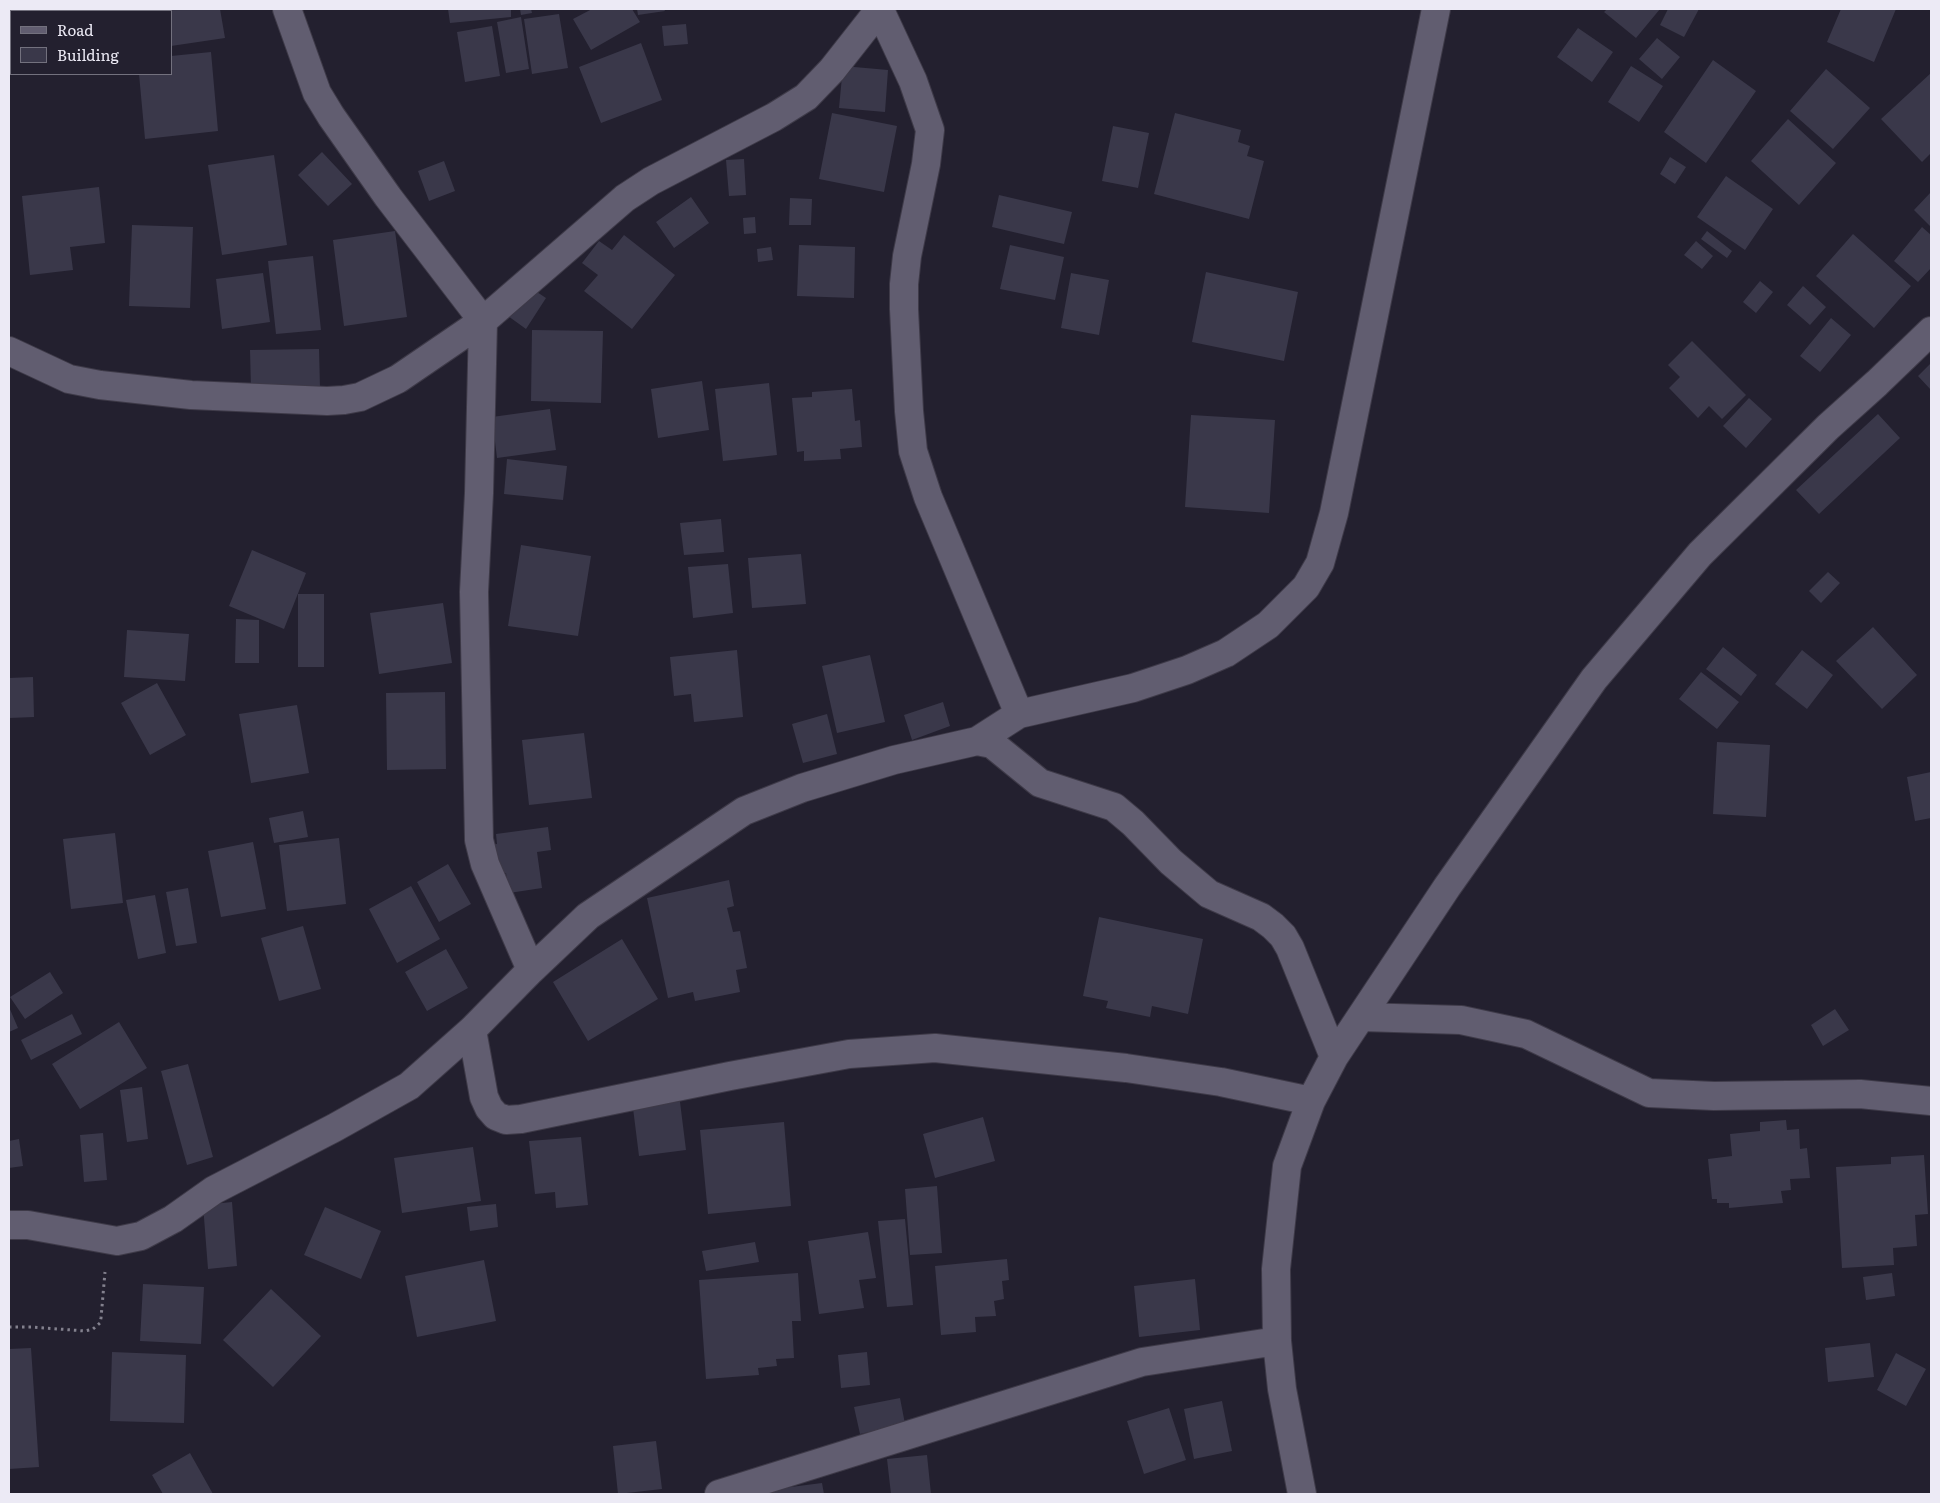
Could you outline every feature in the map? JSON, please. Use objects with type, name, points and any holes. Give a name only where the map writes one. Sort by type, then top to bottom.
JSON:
[{"type":"street","points":[[287,9],[317,93],[331,116],[388,196],[483,321],[479,493],[474,592],[479,840],[485,864],[531,970]]},
{"type":"street","points":[[9,351],[69,379],[100,385],[191,395],[327,401],[360,397],[398,379],[483,321],[625,198],[651,180],[774,117],[806,97],[832,70],[880,9],[913,82],[930,130],[926,164],[907,256],[904,284],[908,401],[913,451],[928,497],[1020,714]]},
{"type":"street","points":[[9,1225],[28,1225],[117,1241],[140,1236],[173,1219],[214,1190],[334,1128],[409,1086],[472,1030],[588,916],[744,811],[802,788],[894,760],[977,741],[1020,714],[1133,688],[1186,670],[1226,653],[1268,625],[1306,588],[1320,564],[1334,514],[1436,9]]},
{"type":"street","points":[[1302,1494],[1282,1389],[1278,1341],[1276,1269],[1287,1166],[1311,1101],[1334,1058],[1447,887],[1594,679],[1700,554],[1828,427],[1877,384],[1931,332]]},
{"type":"street","points":[[977,741],[992,744],[1040,783],[1114,807],[1133,823],[1171,862],[1209,894],[1274,926],[1290,948],[1334,1058]]},
{"type":"street","points":[[1361,1017],[1461,1020],[1526,1034],[1649,1093],[1714,1096],[1860,1094],[1931,1101]]},
{"type":"street","points":[[472,1030],[484,1097],[489,1108],[496,1116],[506,1120],[521,1119],[730,1076],[849,1054],[935,1048],[1126,1068],[1221,1082],[1311,1101]]},
{"type":"street","points":[[719,1494],[1142,1362],[1278,1341]]},
{"type":"path","points":[[9,1327],[32,1326],[85,1331],[96,1328],[101,1318],[108,1239]]},
{"type":"building","points":[[19,9],[89,9],[89,10]]},
{"type":"building","points":[[220,9],[225,38],[172,46],[172,10],[138,10]]},
{"type":"building","points":[[448,9],[511,9],[511,17],[450,23]]},
{"type":"building","points":[[520,9],[531,9],[532,13],[521,15]]},
{"type":"building","points":[[592,9],[632,9],[640,22],[591,50],[573,19]]},
{"type":"building","points":[[637,9],[664,9],[665,11],[638,15]]},
{"type":"building","points":[[1607,9],[1660,9],[1636,38],[1604,12]]},
{"type":"building","points":[[1668,9],[1699,9],[1684,37],[1660,25]]},
{"type":"building","points":[[1841,9],[1896,9],[1874,62],[1827,42]]},
{"type":"building","points":[[559,14],[568,68],[532,74],[524,19]]},
{"type":"building","points":[[521,17],[529,69],[506,73],[497,22]]},
{"type":"building","points":[[686,24],[688,44],[664,46],[662,26]]},
{"type":"building","points":[[492,26],[500,76],[465,82],[457,32]]},
{"type":"building","points":[[1578,28],[1613,52],[1592,82],[1557,57]]},
{"type":"building","points":[[1657,38],[1680,57],[1662,79],[1639,59]]},
{"type":"building","points":[[641,43],[662,100],[601,123],[579,67]]},
{"type":"building","points":[[211,52],[218,131],[145,139],[139,75],[172,75],[172,56]]},
{"type":"building","points":[[1713,60],[1756,91],[1706,163],[1664,132]]},
{"type":"building","points":[[843,66],[888,70],[885,112],[839,108]]},
{"type":"building","points":[[1631,66],[1663,86],[1639,122],[1608,102]]},
{"type":"building","points":[[1826,69],[1870,108],[1833,149],[1790,111]]},
{"type":"building","points":[[1931,73],[1931,153],[1922,162],[1881,119]]},
{"type":"building","points":[[832,113],[897,126],[884,192],[819,179]]},
{"type":"building","points":[[1175,113],[1241,130],[1238,142],[1250,146],[1247,156],[1264,161],[1249,219],[1154,194]]},
{"type":"building","points":[[1788,119],[1836,163],[1799,205],[1751,161]]},
{"type":"building","points":[[1113,126],[1149,133],[1138,188],[1102,181]]},
{"type":"building","points":[[322,152],[352,184],[328,206],[298,175]]},
{"type":"building","points":[[274,155],[287,245],[222,255],[208,165]]},
{"type":"building","points":[[1670,157],[1686,167],[1675,184],[1660,174]]},
{"type":"building","points":[[744,159],[746,195],[729,196],[726,160]]},
{"type":"building","points":[[444,161],[455,191],[429,201],[418,171]]},
{"type":"building","points":[[1726,176],[1773,209],[1745,250],[1697,217]]},
{"type":"building","points":[[99,187],[105,243],[70,247],[73,270],[30,275],[22,196]]},
{"type":"building","points":[[1931,192],[1931,227],[1914,210]]},
{"type":"building","points":[[999,195],[1072,212],[1064,244],[992,227]]},
{"type":"building","points":[[691,197],[709,223],[674,248],[656,222]]},
{"type":"building","points":[[790,198],[812,199],[811,225],[789,225]]},
{"type":"building","points":[[755,217],[756,233],[744,234],[743,218]]},
{"type":"building","points":[[132,225],[193,227],[190,308],[129,306]]},
{"type":"building","points":[[1922,227],[1931,235],[1931,268],[1918,282],[1894,261]]},
{"type":"building","points":[[395,231],[407,317],[344,326],[333,240]]},
{"type":"building","points":[[1707,231],[1732,251],[1727,258],[1701,239]]},
{"type":"building","points":[[1853,234],[1911,286],[1874,328],[1816,276]]},
{"type":"building","points":[[624,235],[675,275],[632,329],[584,291],[598,275],[582,263],[599,241],[612,250]]},
{"type":"building","points":[[1696,241],[1713,256],[1702,269],[1684,255]]},
{"type":"building","points":[[799,245],[855,247],[854,298],[797,296]]},
{"type":"building","points":[[1010,245],[1064,257],[1055,300],[1000,289]]},
{"type":"building","points":[[771,247],[773,260],[758,262],[757,249]]},
{"type":"building","points":[[313,256],[321,330],[276,334],[268,261]]},
{"type":"building","points":[[1206,272],[1298,292],[1284,361],[1192,342]]},
{"type":"building","points":[[263,273],[270,322],[222,329],[216,279]]},
{"type":"building","points":[[1071,273],[1109,280],[1099,335],[1061,328]]},
{"type":"building","points":[[1760,281],[1773,292],[1756,313],[1743,302]]},
{"type":"building","points":[[528,286],[546,298],[526,329],[508,316]]},
{"type":"building","points":[[1803,286],[1826,307],[1810,325],[1787,305]]},
{"type":"building","points":[[1831,318],[1851,335],[1820,372],[1800,356]]},
{"type":"building","points":[[532,330],[603,331],[601,403],[531,401]]},
{"type":"building","points":[[1692,341],[1746,395],[1722,419],[1709,406],[1698,418],[1669,388],[1680,377],[1668,365]]},
{"type":"building","points":[[319,349],[320,388],[251,389],[250,350]]},
{"type":"building","points":[[1931,363],[1931,390],[1918,376]]},
{"type":"building","points":[[702,381],[709,430],[658,438],[651,389]]},
{"type":"building","points":[[769,383],[777,455],[723,461],[715,389]]},
{"type":"building","points":[[852,389],[855,421],[860,420],[862,447],[840,449],[841,459],[804,461],[804,451],[797,452],[792,398],[812,397],[812,392]]},
{"type":"building","points":[[1749,398],[1772,419],[1746,448],[1723,426]]},
{"type":"building","points":[[550,409],[556,450],[497,458],[492,417]]},
{"type":"building","points":[[1878,414],[1900,438],[1819,514],[1796,490]]},
{"type":"building","points":[[1191,415],[1275,420],[1269,513],[1185,507]]},
{"type":"building","points":[[507,459],[567,466],[563,500],[504,494]]},
{"type":"building","points":[[721,519],[724,552],[684,555],[680,523]]},
{"type":"building","points":[[521,545],[591,556],[578,636],[508,626]]},
{"type":"building","points":[[252,550],[306,573],[284,629],[229,606]]},
{"type":"building","points":[[801,554],[806,604],[752,608],[748,558]]},
{"type":"building","points":[[728,564],[733,613],[693,618],[688,567]]},
{"type":"building","points":[[1828,572],[1840,583],[1821,603],[1809,591]]},
{"type":"building","points":[[298,594],[324,594],[324,667],[298,667]]},
{"type":"building","points":[[443,603],[452,663],[379,674],[370,613]]},
{"type":"building","points":[[236,619],[259,620],[259,663],[235,663]]},
{"type":"building","points":[[1873,627],[1917,675],[1882,709],[1836,661]]},
{"type":"building","points":[[127,630],[189,634],[185,681],[124,677]]},
{"type":"building","points":[[1723,647],[1757,675],[1741,696],[1706,669]]},
{"type":"building","points":[[737,650],[743,717],[694,722],[691,694],[674,696],[670,657]]},
{"type":"building","points":[[1802,650],[1833,675],[1807,709],[1775,684]]},
{"type":"building","points":[[870,655],[885,722],[837,733],[822,666]]},
{"type":"building","points":[[1701,672],[1739,702],[1717,729],[1679,699]]},
{"type":"building","points":[[33,677],[34,717],[9,718],[9,678]]},
{"type":"building","points":[[157,683],[186,735],[150,755],[121,703]]},
{"type":"building","points":[[445,692],[446,769],[387,770],[386,693]]},
{"type":"building","points":[[943,702],[950,726],[912,740],[904,715]]},
{"type":"building","points":[[297,705],[309,773],[251,783],[239,714]]},
{"type":"building","points":[[827,714],[837,754],[803,763],[792,724]]},
{"type":"building","points":[[584,733],[592,798],[529,805],[522,740]]},
{"type":"building","points":[[1717,742],[1770,745],[1766,817],[1713,814]]},
{"type":"building","points":[[1931,772],[1931,818],[1915,821],[1907,777]]},
{"type":"building","points":[[303,811],[308,837],[274,843],[269,818]]},
{"type":"building","points":[[548,827],[551,850],[537,852],[542,888],[509,893],[506,873],[494,875],[489,845],[497,844],[496,834]]},
{"type":"building","points":[[115,833],[123,903],[71,909],[63,839]]},
{"type":"building","points":[[339,838],[346,904],[287,911],[279,845]]},
{"type":"building","points":[[253,842],[266,909],[221,917],[208,851]]},
{"type":"building","points":[[448,864],[471,904],[439,922],[417,882]]},
{"type":"building","points":[[729,880],[734,906],[727,908],[733,932],[740,931],[747,968],[736,970],[740,992],[695,1001],[693,992],[668,998],[647,898]]},
{"type":"building","points":[[411,886],[440,939],[397,963],[369,909]]},
{"type":"building","points":[[188,888],[197,943],[176,946],[166,892]]},
{"type":"building","points":[[155,895],[166,953],[138,959],[126,900]]},
{"type":"building","points":[[1099,917],[1203,939],[1188,1014],[1152,1006],[1150,1017],[1106,1008],[1108,1001],[1083,996]]},
{"type":"building","points":[[303,926],[321,989],[279,1001],[261,938]]},
{"type":"building","points":[[622,939],[658,999],[588,1041],[553,982]]},
{"type":"building","points":[[446,949],[468,988],[427,1011],[405,972]]},
{"type":"building","points":[[50,972],[63,993],[25,1019],[10,997]]},
{"type":"building","points":[[9,1007],[18,1028],[9,1032]]},
{"type":"building","points":[[1835,1009],[1849,1030],[1823,1046],[1811,1025]]},
{"type":"building","points":[[72,1014],[82,1034],[31,1060],[21,1040]]},
{"type":"building","points":[[119,1022],[147,1068],[80,1109],[52,1064]]},
{"type":"building","points":[[188,1064],[213,1157],[187,1165],[161,1071]]},
{"type":"building","points":[[142,1087],[148,1139],[127,1142],[120,1090]]},
{"type":"building","points":[[679,1094],[686,1150],[639,1156],[632,1100]]},
{"type":"building","points":[[983,1117],[995,1161],[935,1178],[923,1134]]},
{"type":"building","points":[[1786,1120],[1787,1130],[1799,1129],[1800,1149],[1807,1148],[1810,1178],[1790,1179],[1791,1190],[1781,1191],[1783,1203],[1729,1208],[1729,1203],[1717,1203],[1717,1199],[1712,1199],[1708,1159],[1732,1156],[1730,1134],[1760,1131],[1760,1122]]},
{"type":"building","points":[[784,1122],[791,1206],[708,1214],[700,1130]]},
{"type":"building","points":[[103,1133],[107,1180],[84,1182],[80,1135]]},
{"type":"building","points":[[581,1137],[588,1205],[556,1208],[555,1192],[535,1194],[529,1141]]},
{"type":"building","points":[[19,1139],[23,1166],[9,1168],[9,1141]]},
{"type":"building","points":[[473,1147],[481,1201],[402,1213],[394,1158]]},
{"type":"building","points":[[1924,1155],[1928,1214],[1915,1215],[1917,1246],[1893,1248],[1894,1265],[1842,1268],[1836,1167],[1891,1164],[1891,1157]]},
{"type":"building","points":[[937,1186],[942,1253],[910,1255],[905,1189]]},
{"type":"building","points":[[232,1202],[237,1266],[208,1269],[203,1205]]},
{"type":"building","points":[[496,1204],[498,1227],[470,1231],[467,1207]]},
{"type":"building","points":[[325,1207],[381,1231],[361,1279],[304,1255]]},
{"type":"building","points":[[905,1219],[913,1305],[887,1307],[878,1221]]},
{"type":"building","points":[[868,1232],[876,1278],[859,1280],[864,1308],[819,1314],[808,1241]]},
{"type":"building","points":[[755,1242],[759,1262],[706,1271],[702,1251]]},
{"type":"building","points":[[1007,1259],[1009,1280],[1002,1281],[1004,1299],[994,1301],[996,1316],[975,1317],[976,1332],[941,1335],[935,1266]]},
{"type":"building","points":[[484,1260],[496,1321],[417,1337],[405,1276]]},
{"type":"building","points":[[798,1273],[801,1321],[792,1321],[794,1358],[776,1359],[777,1366],[758,1368],[759,1375],[706,1379],[699,1280]]},
{"type":"building","points":[[1892,1273],[1895,1296],[1866,1300],[1863,1277]]},
{"type":"building","points":[[1195,1279],[1200,1330],[1139,1337],[1134,1286]]},
{"type":"building","points":[[143,1284],[204,1287],[201,1344],[140,1341]]},
{"type":"building","points":[[271,1289],[321,1336],[273,1387],[223,1340]]},
{"type":"building","points":[[1870,1343],[1874,1377],[1828,1382],[1825,1348]]},
{"type":"building","points":[[31,1348],[39,1467],[9,1469],[9,1349]]},
{"type":"building","points":[[112,1352],[186,1355],[184,1423],[110,1421]]},
{"type":"building","points":[[867,1352],[870,1385],[841,1388],[838,1355]]},
{"type":"building","points":[[1896,1353],[1926,1369],[1906,1406],[1877,1390]]},
{"type":"building","points":[[900,1398],[905,1424],[860,1434],[854,1407]]},
{"type":"building","points":[[1222,1401],[1232,1451],[1194,1459],[1184,1409]]},
{"type":"building","points":[[1169,1408],[1186,1460],[1144,1474],[1127,1421]]},
{"type":"building","points":[[656,1441],[662,1489],[618,1494],[613,1446]]},
{"type":"building","points":[[190,1453],[213,1494],[163,1494],[152,1475]]},
{"type":"building","points":[[927,1455],[931,1494],[891,1494],[887,1459]]},
{"type":"building","points":[[822,1483],[824,1494],[744,1494],[744,1493]]}]
